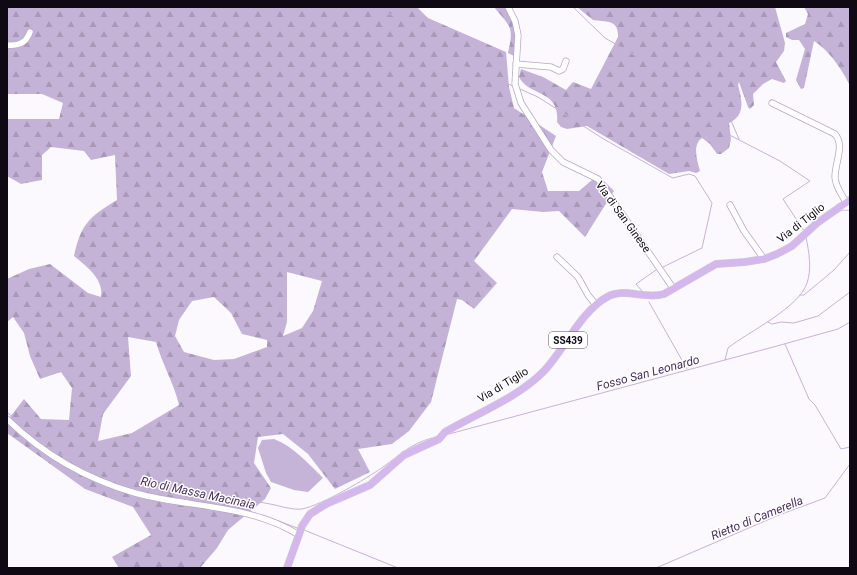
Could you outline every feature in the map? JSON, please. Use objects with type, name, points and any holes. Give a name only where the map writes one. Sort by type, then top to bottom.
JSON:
[{"type":"main road","name":"Via di Tiglio","points":[[287,568],[306,518],[318,508],[370,485],[404,455],[438,439],[445,432],[506,399],[535,380],[545,370],[588,314],[596,305],[608,296],[625,293],[656,297],[716,264],[764,259],[777,254],[792,246],[817,223],[839,207],[849,203]]},
{"type":"street","name":"Via di San Ginese","points":[[508,7],[516,21],[518,35],[515,84],[517,95],[544,141],[563,162],[598,179],[673,288]]},
{"type":"street","points":[[7,45],[23,44],[28,39],[30,32]]},
{"type":"street","points":[[516,64],[551,67],[559,71],[563,69],[566,61]]},
{"type":"street","points":[[772,103],[835,134],[838,137],[840,150],[835,177],[836,184],[849,203]]},
{"type":"street","points":[[730,205],[744,231],[764,259]]},
{"type":"street","points":[[557,257],[578,277],[588,295],[596,305]]},
{"type":"street","points":[[7,419],[46,452],[72,468],[97,479],[135,493],[233,510],[300,531]]},
{"type":"green space","points":[[7,7],[417,7],[428,18],[506,52],[509,87],[514,108],[556,136],[542,172],[548,191],[579,191],[598,175],[614,191],[585,237],[559,211],[543,212],[512,209],[474,261],[497,283],[474,309],[462,300],[457,299],[431,402],[409,431],[392,444],[358,449],[370,472],[335,489],[308,454],[283,434],[258,437],[254,463],[271,488],[265,499],[228,530],[217,548],[200,568],[119,568],[112,557],[151,535],[133,507],[85,489],[7,433],[7,421],[24,399],[41,419],[69,420],[72,388],[61,372],[40,379],[30,356],[24,333],[13,317],[7,322],[7,279],[29,269],[50,264],[88,293],[101,297],[100,285],[94,274],[74,256],[80,236],[88,222],[99,211],[117,200],[115,155],[91,160],[84,151],[51,147],[42,155],[42,180],[21,184],[7,176],[7,119],[59,119],[63,103],[42,94],[7,94],[7,51],[11,44],[7,43]],"holes":[[[287,272],[322,281],[313,311],[302,328],[283,336],[287,322]],[[214,297],[231,313],[242,334],[267,340],[267,347],[234,359],[214,360],[184,352],[175,336],[179,320],[192,301]],[[128,337],[156,342],[179,405],[132,433],[98,441],[103,414],[131,376]]]},
{"type":"green space","points":[[494,7],[507,7],[517,30],[516,57],[508,53],[511,37],[510,28]]},
{"type":"green space","points":[[577,7],[775,7],[785,43],[784,51],[776,62],[786,81],[784,83],[772,79],[763,84],[753,94],[754,105],[750,109],[739,82],[738,85],[741,96],[741,107],[738,116],[729,123],[731,139],[729,148],[721,154],[717,154],[710,144],[702,138],[696,149],[700,171],[696,173],[689,171],[669,174],[587,126],[567,129],[561,127],[557,122],[557,111],[554,104],[543,95],[530,88],[519,77],[521,69],[543,77],[566,90],[573,82],[591,89],[618,37],[618,31],[614,24],[610,22],[593,20]]},
{"type":"green space","points":[[804,7],[850,7],[850,86],[835,61],[825,49],[814,41],[804,88],[801,89],[796,80],[805,49],[799,40],[792,40],[786,37],[786,33],[805,24],[808,14]]},
{"type":"shaded area","points":[[274,439],[288,446],[323,478],[308,492],[294,490],[271,482],[266,473],[258,448],[262,440]]},
{"type":"waterway","points":[[573,7],[605,38],[657,68],[686,96],[712,126],[780,161],[810,181],[783,199],[804,231]]},
{"type":"waterway","points":[[665,7],[677,27],[692,42],[704,60],[716,73],[732,123],[739,139]]},
{"type":"waterway","points":[[372,9],[402,18],[454,64],[470,68],[513,86]]},
{"type":"waterway","points":[[520,89],[538,97],[602,138],[673,178],[689,174],[695,176],[712,203],[702,248],[663,267]]},
{"type":"waterway","points":[[725,360],[728,348],[784,310],[802,292],[809,278],[810,266],[806,237]]},
{"type":"waterway","points":[[800,295],[804,295],[834,270],[850,252]]},
{"type":"waterway","points":[[642,291],[636,284],[656,270]]},
{"type":"waterway","points":[[768,322],[772,324],[781,322],[794,323],[818,316],[850,292]]},
{"type":"waterway","points":[[649,302],[687,369]]},
{"type":"waterway","name":"Fosso San Leonardo","points":[[449,434],[838,329],[850,322]]},
{"type":"waterway","points":[[785,344],[809,399],[815,405],[841,449],[850,447]]},
{"type":"waterway","name":"Rio di Massa Macinaia","points":[[7,412],[52,449],[69,460],[103,477],[141,489],[214,503],[258,514]]},
{"type":"waterway","name":"Fosso San Leonardo","points":[[194,498],[214,496],[245,499],[292,509],[311,507],[355,485],[412,446],[432,438]]},
{"type":"waterway","name":"Rietto di Camerella","points":[[656,568],[779,515],[825,498],[850,464]]},
{"type":"waterway","name":"Rio di Massa Macinaia","points":[[263,515],[297,528]]},
{"type":"waterway","name":"Rio di Massa Macinaia","points":[[304,530],[398,568]]}]
